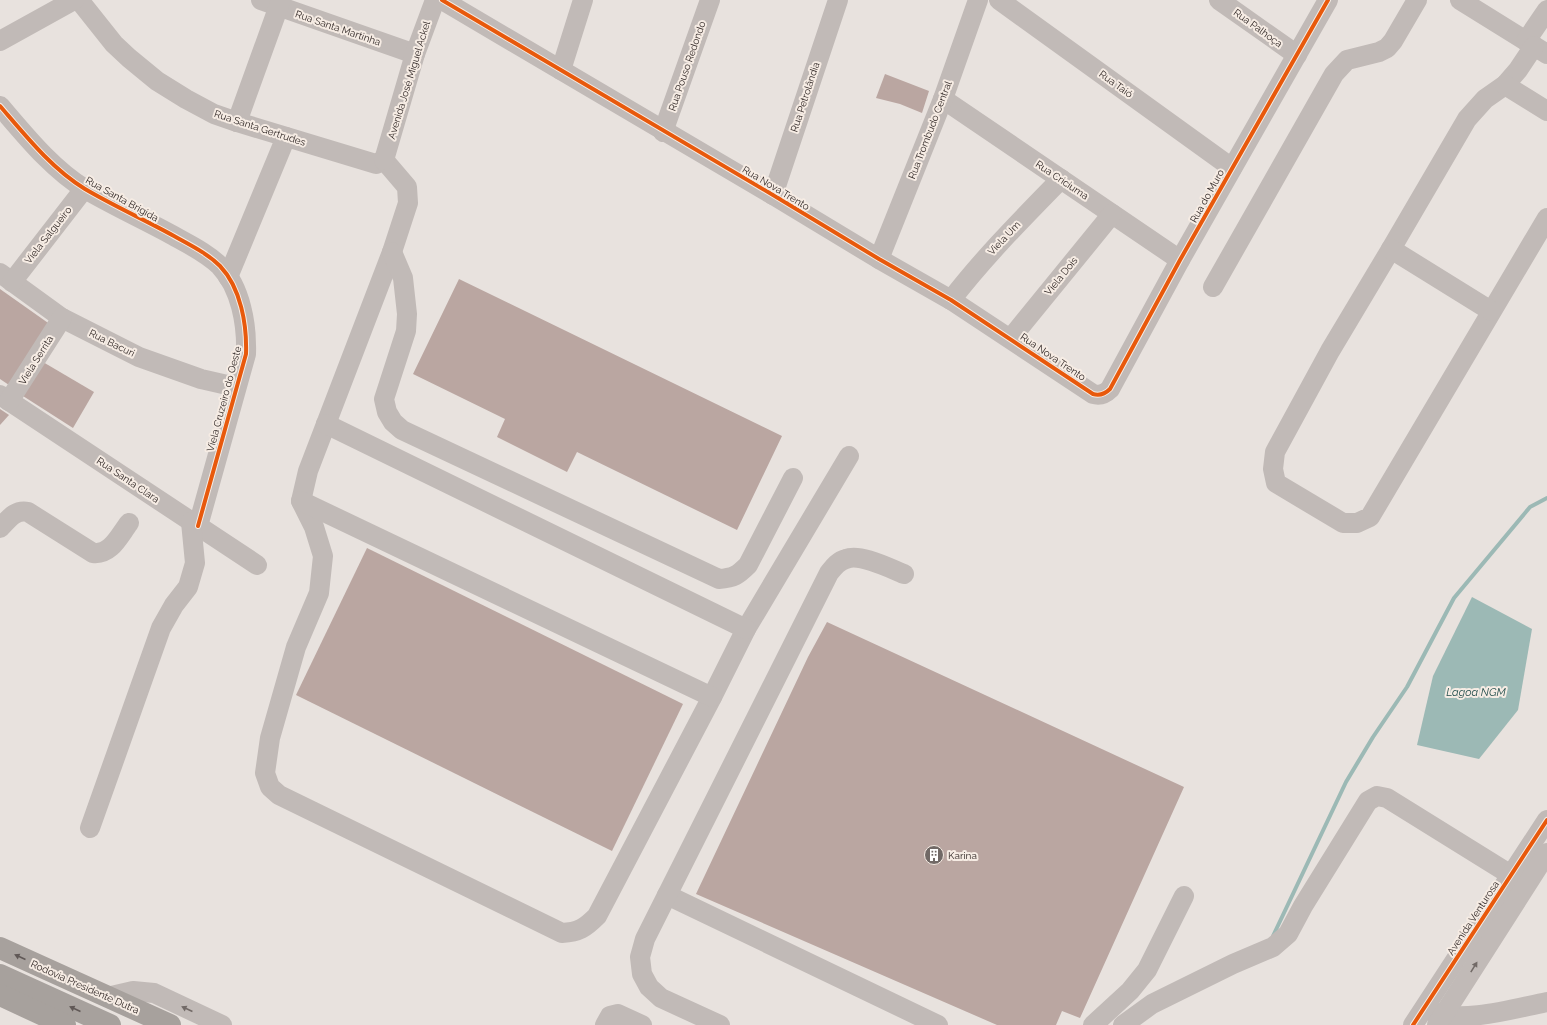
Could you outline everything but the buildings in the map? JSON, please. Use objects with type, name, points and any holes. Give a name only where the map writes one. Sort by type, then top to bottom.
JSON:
[{"type":"highway","name":"Rodovia Presidente Dutra","points":[[0,948],[170,1025]]},
{"type":"highway","points":[[0,975],[110,1025]]},
{"type":"highway","points":[[0,995],[65,1025]]},
{"type":"street","points":[[0,41],[74,0]]},
{"type":"street","name":"Rua Santa Gertrudes","points":[[79,0],[114,44],[142,70],[186,99],[214,114],[376,164],[384,160]]},
{"type":"street","name":"Avenida José Miguel Ackel","points":[[384,160],[415,54],[435,0]]},
{"type":"street","name":"Rua Nova Trento","points":[[442,0],[879,259],[951,300],[1011,338],[1097,396]]},
{"type":"street","points":[[561,70],[584,0]]},
{"type":"street","name":"Rua Pouso Redondo","points":[[664,132],[710,0]]},
{"type":"street","name":"Rua Petrolândia","points":[[773,195],[838,0]]},
{"type":"street","name":"Rua Trombudo Central","points":[[879,259],[943,99],[978,0]]},
{"type":"street","name":"Rua Taió","points":[[999,0],[1232,168]]},
{"type":"street","name":"Rua Palhoça","points":[[1220,0],[1297,55]]},
{"type":"street","name":"Rua do Muro","points":[[1097,396],[1102,395],[1110,389],[1180,260],[1328,0]]},
{"type":"street","points":[[1214,287],[1334,74],[1348,60],[1379,52],[1388,48],[1417,0]]},
{"type":"street","points":[[1460,0],[1536,47]]},
{"type":"street","points":[[237,122],[274,2]]},
{"type":"street","name":"Rua Santa Martinha","points":[[274,2],[415,54]]},
{"type":"street","points":[[1547,10],[1536,47],[1504,85],[1485,99],[1467,119],[1330,351],[1275,452],[1273,469],[1276,483],[1343,523],[1357,523],[1370,517],[1547,218]]},
{"type":"street","points":[[1504,85],[1547,111]]},
{"type":"street","name":"Rua Criciuma","points":[[943,99],[1180,260]]},
{"type":"street","name":"Rua Santa Brigida","points":[[0,106],[26,136],[58,168],[84,189],[196,248],[219,266],[228,277]]},
{"type":"street","points":[[228,277],[286,137]]},
{"type":"street","points":[[384,160],[407,187],[408,203],[392,252],[308,471],[301,501],[314,527],[323,556],[319,593],[296,647],[270,738],[265,773],[270,787],[278,795],[562,933],[574,932],[586,927],[596,916],[712,697],[746,629],[849,456]]},
{"type":"street","name":"Viela Um","points":[[951,300],[1002,239],[1061,179]]},
{"type":"street","name":"Viela Salgueiro","points":[[6,277],[84,189]]},
{"type":"street","name":"Viela Dois","points":[[1011,338],[1112,214]]},
{"type":"street","points":[[1391,249],[1491,311]]},
{"type":"street","points":[[392,252],[403,278],[407,314],[406,331],[384,398],[387,412],[402,430],[719,578],[731,578],[740,573],[748,565],[793,478]]},
{"type":"street","name":"Rua Bacuri","points":[[6,277],[62,318],[139,357],[201,379],[236,387]]},
{"type":"street","name":"Viela Cruzeiro do Oeste","points":[[195,524],[246,354],[247,336],[243,316],[237,295],[228,277]]},
{"type":"street","name":"Viela Serrita","points":[[5,398],[62,318]]},
{"type":"street","name":"Rua Santa Clara","points":[[5,398],[257,564]]},
{"type":"street","points":[[326,424],[746,629]]},
{"type":"street","points":[[301,501],[712,697]]},
{"type":"street","points":[[0,528],[15,513],[23,511],[28,512],[93,553],[99,554],[109,549],[129,523]]},
{"type":"street","points":[[90,828],[161,628],[174,605],[188,587],[195,564],[195,524]]},
{"type":"street","points":[[720,1025],[661,998],[649,987],[642,974],[640,957],[645,939],[828,573],[837,564],[846,559],[858,557],[904,574]]},
{"type":"street","points":[[1123,1025],[1152,1004],[1233,964],[1273,947],[1288,934],[1303,906],[1368,801],[1377,796],[1387,798],[1394,802],[1511,875]]},
{"type":"street","name":"Avenida Venturosa","points":[[1413,1025],[1547,820]]},
{"type":"street","points":[[1444,1014],[1547,853]]},
{"type":"street","points":[[667,895],[938,1025]]},
{"type":"street","points":[[1093,1025],[1130,991],[1147,970],[1184,896]]},
{"type":"street","points":[[1436,989],[1444,1014]]},
{"type":"street","points":[[107,996],[133,991],[154,993],[222,1025]]},
{"type":"street","points":[[1424,1008],[1444,1014],[1491,1013],[1547,1002]]},
{"type":"street","points":[[605,1025],[610,1016],[618,1014],[642,1025]]},
{"type":"water","name":"Lagoa NGM","points":[[1472,597],[1532,629],[1518,710],[1479,759],[1417,745],[1433,676]]},
{"type":"waterway","points":[[1273,936],[1346,782],[1373,737],[1407,687],[1454,598],[1530,507],[1547,498]]},
{"type":"cycle path","points":[[442,0],[879,259],[951,300],[1093,394],[1098,395],[1110,389],[1180,260],[1328,0]]},
{"type":"cycle path","points":[[0,106],[50,162],[61,172],[85,189],[204,253],[220,266],[233,285],[238,296],[244,319],[246,354],[198,526]]},
{"type":"cycle path","points":[[1413,1025],[1547,820]]},
{"type":"place","name":"Karina","points":[[934,855]]}]
